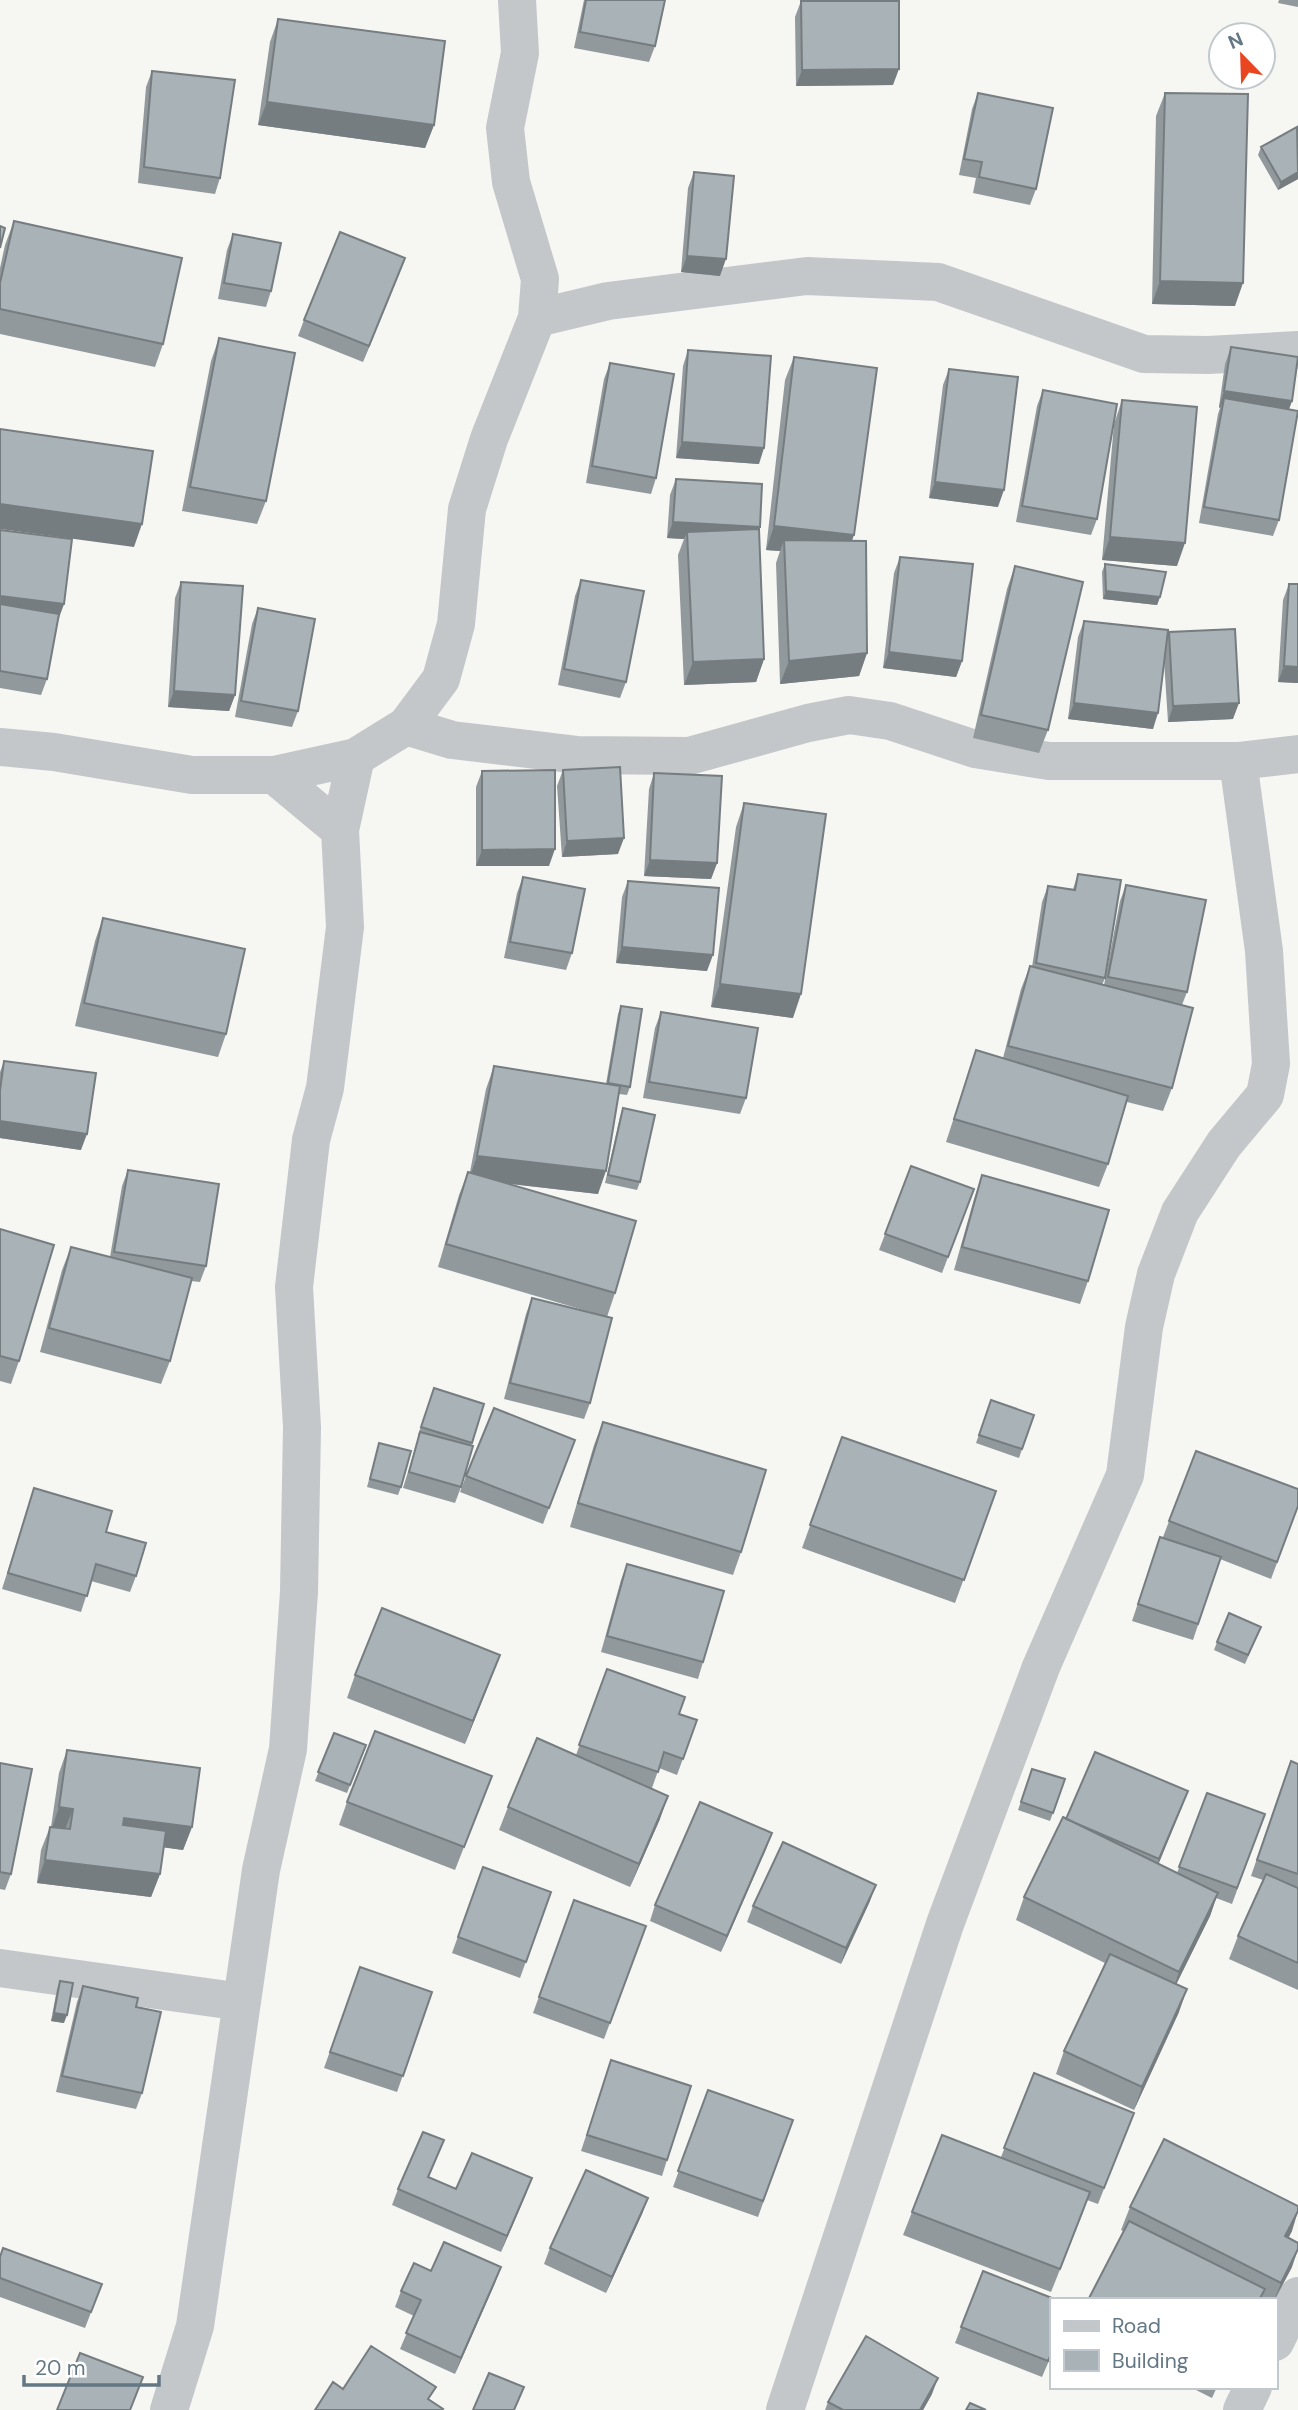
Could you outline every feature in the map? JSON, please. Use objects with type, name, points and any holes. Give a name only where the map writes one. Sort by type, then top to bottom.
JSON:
[{"type":"street","points":[[0,747],[54,752],[192,775],[274,775],[356,758],[406,726],[441,679],[456,624],[467,509],[489,439],[537,318],[540,279],[511,182],[505,128],[520,53],[517,0]]},
{"type":"street","points":[[537,318],[608,301],[820,276],[937,282],[1144,354],[1208,355],[1298,350]]},
{"type":"street","points":[[406,726],[452,740],[578,755],[689,756],[808,723],[849,715],[890,721],[975,749],[1049,761],[1238,761],[1298,754]]},
{"type":"street","points":[[169,2410],[195,2326],[261,1870],[288,1749],[299,1592],[302,1441],[294,1287],[311,1140],[325,1088],[345,927],[340,830],[356,758]]},
{"type":"street","points":[[785,2410],[945,1924],[1041,1667],[1125,1475],[1144,1327],[1156,1274],[1180,1212],[1224,1144],[1265,1094],[1271,1064],[1264,951],[1238,761]]},
{"type":"street","points":[[274,775],[340,830]]},
{"type":"street","points":[[0,1968],[242,2001]]},
{"type":"street","points":[[1277,2338],[1298,2297]]},
{"type":"street","points":[[1242,2410],[1252,2389]]},
{"type":"building","points":[[586,0],[665,0],[655,46],[580,32]]},
{"type":"building","points":[[801,1],[899,1],[899,69],[802,70]]},
{"type":"building","points":[[278,19],[445,41],[434,125],[267,102]]},
{"type":"building","points":[[152,71],[235,80],[220,178],[144,167]]},
{"type":"building","points":[[978,93],[1053,108],[1036,189],[979,177],[982,162],[964,159]]},
{"type":"building","points":[[1165,93],[1248,94],[1243,283],[1160,281]]},
{"type":"building","points":[[1297,127],[1298,172],[1281,182],[1261,147]]},
{"type":"building","points":[[694,172],[734,176],[726,259],[687,256]]},
{"type":"building","points":[[14,221],[182,258],[163,344],[0,309],[0,283]]},
{"type":"building","points":[[0,226],[5,228],[0,248]]},
{"type":"building","points":[[340,232],[405,258],[369,346],[304,320]]},
{"type":"building","points":[[233,234],[281,243],[271,291],[224,283]]},
{"type":"building","points":[[219,338],[295,353],[266,501],[190,487]]},
{"type":"building","points":[[1231,347],[1298,357],[1292,401],[1224,391]]},
{"type":"building","points":[[688,350],[771,356],[764,448],[682,442]]},
{"type":"building","points":[[794,357],[877,368],[854,535],[774,526]]},
{"type":"building","points":[[610,363],[674,374],[656,478],[592,466]]},
{"type":"building","points":[[949,369],[1018,377],[1004,490],[935,482]]},
{"type":"building","points":[[1043,390],[1117,404],[1097,519],[1022,506]]},
{"type":"building","points":[[1224,398],[1298,411],[1279,520],[1204,507]]},
{"type":"building","points":[[1122,400],[1197,407],[1185,543],[1110,537]]},
{"type":"building","points":[[0,429],[153,451],[142,524],[0,504]]},
{"type":"building","points":[[676,479],[762,484],[760,527],[673,522]]},
{"type":"building","points":[[759,529],[764,659],[693,662],[687,532]]},
{"type":"building","points":[[0,530],[72,539],[64,604],[0,596]]},
{"type":"building","points":[[784,540],[866,541],[867,653],[789,661]]},
{"type":"building","points":[[900,557],[973,564],[962,661],[889,652]]},
{"type":"building","points":[[1105,564],[1166,572],[1160,597],[1106,591]]},
{"type":"building","points":[[1015,566],[1083,582],[1048,730],[981,715]]},
{"type":"building","points":[[581,580],[644,591],[626,682],[564,669]]},
{"type":"building","points":[[181,582],[243,586],[235,695],[174,691]]},
{"type":"building","points":[[1289,584],[1298,584],[1298,667],[1284,666]]},
{"type":"building","points":[[0,604],[59,614],[47,679],[0,671]]},
{"type":"building","points":[[258,608],[315,619],[298,711],[241,701]]},
{"type":"building","points":[[1084,621],[1168,630],[1158,713],[1074,703]]},
{"type":"building","points":[[1235,629],[1239,703],[1173,706],[1169,632]]},
{"type":"building","points":[[620,767],[624,838],[567,841],[563,770]]},
{"type":"building","points":[[555,770],[555,849],[482,850],[482,771]]},
{"type":"building","points":[[654,773],[722,776],[717,863],[650,860]]},
{"type":"building","points":[[744,803],[826,814],[801,994],[720,984]]},
{"type":"building","points":[[1078,874],[1121,880],[1105,978],[1036,963],[1048,886],[1075,890]]},
{"type":"building","points":[[523,877],[585,889],[572,953],[510,942]]},
{"type":"building","points":[[628,881],[719,888],[713,955],[622,947]]},
{"type":"building","points":[[1126,885],[1206,900],[1187,992],[1108,977]]},
{"type":"building","points":[[103,918],[245,949],[226,1034],[84,1003]]},
{"type":"building","points":[[1030,966],[1193,1008],[1172,1088],[1008,1046]]},
{"type":"building","points":[[621,1006],[642,1009],[630,1087],[608,1083]]},
{"type":"building","points":[[661,1012],[758,1028],[746,1098],[649,1082]]},
{"type":"building","points":[[976,1050],[1128,1096],[1108,1164],[954,1119]]},
{"type":"building","points":[[4,1061],[96,1073],[87,1134],[0,1121]]},
{"type":"building","points":[[494,1066],[620,1086],[606,1171],[477,1156]]},
{"type":"building","points":[[623,1108],[655,1115],[640,1182],[608,1175]]},
{"type":"building","points":[[911,1166],[974,1189],[948,1257],[885,1234]]},
{"type":"building","points":[[128,1170],[219,1184],[206,1266],[114,1252]]},
{"type":"building","points":[[468,1172],[636,1221],[615,1293],[446,1244]]},
{"type":"building","points":[[982,1175],[1109,1210],[1088,1281],[962,1247]]},
{"type":"building","points":[[0,1229],[54,1245],[19,1361],[0,1356]]},
{"type":"building","points":[[71,1247],[192,1278],[170,1361],[49,1328]]},
{"type":"building","points":[[532,1298],[612,1318],[590,1403],[510,1383]]},
{"type":"building","points":[[434,1388],[484,1404],[472,1443],[421,1427]]},
{"type":"building","points":[[991,1400],[1034,1415],[1022,1449],[979,1435]]},
{"type":"building","points":[[494,1408],[575,1440],[549,1508],[466,1476]]},
{"type":"building","points":[[603,1422],[766,1470],[741,1552],[578,1503]]},
{"type":"building","points":[[420,1432],[473,1446],[461,1487],[409,1472]]},
{"type":"building","points":[[842,1437],[996,1491],[964,1580],[810,1525]]},
{"type":"building","points":[[379,1443],[411,1451],[401,1487],[370,1479]]},
{"type":"building","points":[[1196,1451],[1298,1489],[1298,1506],[1277,1562],[1169,1521]]},
{"type":"building","points":[[34,1488],[112,1511],[106,1532],[146,1543],[136,1576],[96,1564],[87,1596],[8,1573]]},
{"type":"building","points":[[1160,1537],[1221,1557],[1198,1624],[1138,1604]]},
{"type":"building","points":[[627,1564],[724,1591],[703,1662],[607,1636]]},
{"type":"building","points":[[382,1608],[500,1655],[473,1721],[355,1675]]},
{"type":"building","points":[[1229,1613],[1261,1627],[1248,1655],[1217,1642]]},
{"type":"building","points":[[607,1669],[685,1697],[679,1714],[697,1720],[683,1759],[664,1752],[658,1772],[579,1745]]},
{"type":"building","points":[[375,1731],[492,1776],[464,1847],[347,1802]]},
{"type":"building","points":[[334,1733],[366,1745],[350,1785],[318,1772]]},
{"type":"building","points":[[537,1738],[668,1796],[639,1864],[508,1807]]},
{"type":"building","points":[[67,1750],[200,1768],[192,1827],[124,1818],[123,1825],[166,1831],[160,1874],[45,1860],[50,1827],[70,1829],[73,1809],[59,1807]]},
{"type":"building","points":[[1095,1752],[1188,1791],[1159,1859],[1066,1819]]},
{"type":"building","points":[[1291,1761],[1298,1764],[1298,1874],[1257,1860]]},
{"type":"building","points":[[0,1763],[32,1769],[11,1874],[0,1872]]},
{"type":"building","points":[[1032,1769],[1065,1779],[1053,1813],[1021,1802]]},
{"type":"building","points":[[1207,1793],[1265,1814],[1237,1888],[1179,1867]]},
{"type":"building","points":[[700,1802],[772,1833],[727,1936],[655,1905]]},
{"type":"building","points":[[1063,1817],[1218,1893],[1179,1972],[1024,1897]]},
{"type":"building","points":[[783,1842],[876,1885],[846,1948],[753,1906]]},
{"type":"building","points":[[483,1867],[551,1892],[526,1962],[458,1937]]},
{"type":"building","points":[[1266,1874],[1298,1888],[1298,1963],[1238,1936]]},
{"type":"building","points":[[574,1900],[646,1926],[610,2023],[539,1997]]},
{"type":"building","points":[[1110,1954],[1187,1989],[1142,2087],[1064,2051]]},
{"type":"building","points":[[360,1967],[432,1992],[403,2076],[330,2052]]},
{"type":"building","points":[[60,1981],[73,1983],[67,2015],[54,2013]]},
{"type":"building","points":[[83,1986],[138,1998],[136,2007],[161,2012],[142,2093],[62,2076]]},
{"type":"building","points":[[611,2060],[691,2086],[667,2160],[587,2135]]},
{"type":"building","points":[[1034,2073],[1134,2113],[1104,2188],[1004,2148]]},
{"type":"building","points":[[708,2090],[793,2120],[763,2201],[678,2171]]},
{"type":"building","points":[[423,2132],[444,2140],[428,2177],[456,2189],[472,2153],[532,2178],[507,2236],[398,2189]]},
{"type":"building","points":[[942,2135],[1090,2192],[1060,2269],[912,2212]]},
{"type":"building","points":[[1164,2139],[1298,2206],[1285,2236],[1298,2243],[1298,2249],[1281,2283],[1130,2207]]},
{"type":"building","points":[[586,2170],[648,2198],[612,2277],[550,2248]]},
{"type":"building","points":[[1129,2221],[1265,2289],[1260,2298],[1089,2298]]},
{"type":"building","points":[[444,2242],[501,2267],[461,2358],[406,2333],[421,2300],[401,2291],[414,2263],[431,2271]]},
{"type":"building","points":[[3,2248],[102,2284],[91,2312],[0,2278]]},
{"type":"building","points":[[983,2271],[1052,2298],[1048,2361],[961,2327]]},
{"type":"building","points":[[866,2336],[938,2378],[920,2410],[843,2410],[828,2402]]},
{"type":"building","points":[[371,2346],[436,2387],[428,2399],[443,2409],[315,2410],[333,2382],[343,2389]]},
{"type":"building","points":[[80,2353],[143,2377],[130,2410],[57,2410]]},
{"type":"building","points":[[489,2373],[524,2387],[514,2410],[473,2410]]},
{"type":"building","points":[[970,2403],[986,2410],[966,2410]]}]
